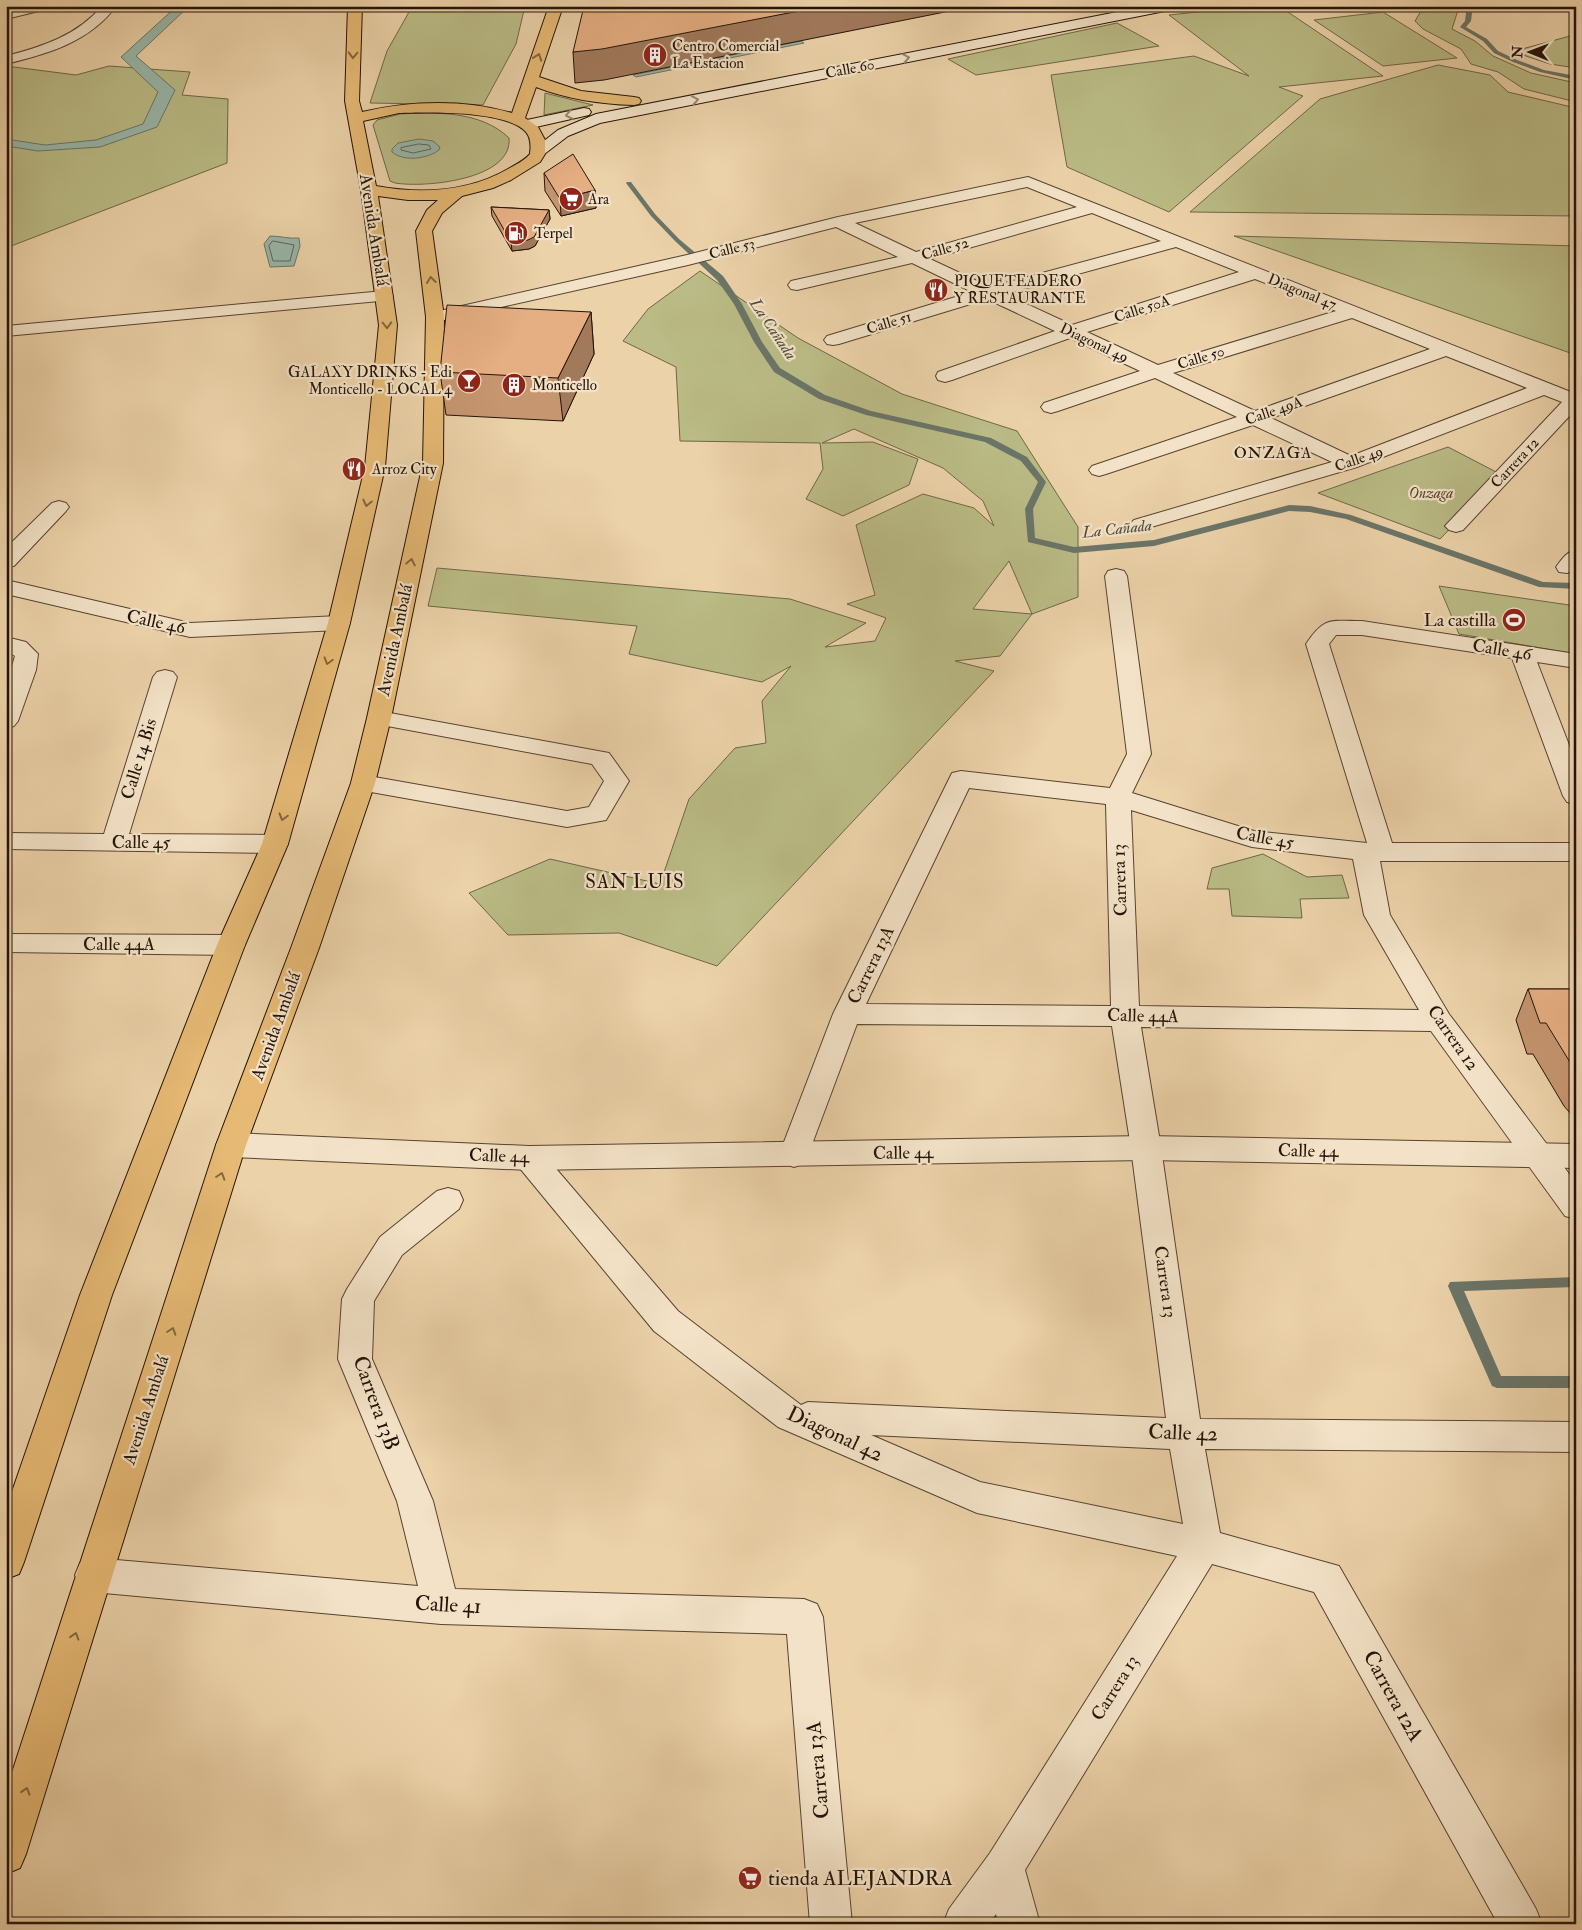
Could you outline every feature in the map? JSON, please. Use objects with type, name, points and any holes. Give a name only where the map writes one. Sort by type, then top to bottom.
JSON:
[{"type":"main road","name":"Avenida Ambalá","points":[[6,1562],[96,1296],[231,945],[275,844],[339,623],[375,467],[388,325],[369,190],[352,101],[355,6]]},
{"type":"main road","points":[[522,122],[530,79],[556,6]]},
{"type":"main road","points":[[530,79],[549,88],[591,99],[634,101]]},
{"type":"main road","points":[[354,118],[398,109],[433,108],[476,112],[522,122],[536,134],[538,152],[532,161],[504,178],[456,193],[394,196],[369,190]]},
{"type":"main road","name":"Avenida Ambalá","points":[[6,1854],[231,1145],[305,948],[363,783],[379,718],[433,463],[435,317],[424,231],[429,218],[440,205],[456,193]]},
{"type":"street","points":[[6,14],[42,6]]},
{"type":"street","points":[[6,60],[30,54],[70,38],[93,24],[109,6]]},
{"type":"street","name":"Calle 60","points":[[522,122],[1110,6]]},
{"type":"street","name":"Calle 60","points":[[538,152],[563,133],[596,119],[1170,6]]},
{"type":"street","name":"Diagonal 47","points":[[1028,182],[1575,400]]},
{"type":"street","name":"Calle 53","points":[[435,317],[705,256],[838,222],[1028,182]]},
{"type":"street","name":"Calle 52","points":[[797,286],[914,258],[1092,208]]},
{"type":"street","name":"Diagonal 49","points":[[838,222],[1350,463]]},
{"type":"street","name":"Calle 51","points":[[833,340],[988,293],[1176,242]]},
{"type":"street","name":"Calle 50A","points":[[945,376],[1072,332],[1255,273]]},
{"type":"street","points":[[6,331],[384,296]]},
{"type":"street","name":"Calle 50","points":[[1051,407],[1156,372],[1353,312]]},
{"type":"street","name":"Calle 49A","points":[[1099,470],[1254,418],[1447,349]]},
{"type":"street","name":"Calle 49","points":[[1141,524],[1350,463],[1544,388]]},
{"type":"street","name":"Carrera 12","points":[[1456,526],[1575,400]]},
{"type":"street","points":[[6,561],[59,507]]},
{"type":"street","name":"Carrera 13","points":[[964,1924],[1004,1867],[1204,1545],[1125,1016],[1118,798],[1139,754],[1116,576]]},
{"type":"street","name":"Calle 46","points":[[6,588],[190,630],[339,623]]},
{"type":"street","name":"Calle 46","points":[[1317,644],[1330,628],[1362,628],[1576,661]]},
{"type":"street","name":"Carrera 12","points":[[1317,644],[1373,852],[1377,915],[1439,1021],[1576,1207]]},
{"type":"street","points":[[6,721],[24,670],[16,649]]},
{"type":"street","points":[[1522,653],[1576,796]]},
{"type":"street","name":"Calle 14 Bis","points":[[114,841],[165,677]]},
{"type":"street","points":[[363,783],[567,819],[597,814],[617,781],[600,758],[379,718]]},
{"type":"street","name":"Calle 45","points":[[961,779],[1118,798],[1252,839],[1373,852],[1576,852]]},
{"type":"street","name":"Carrera 13A","points":[[794,1155],[847,1014],[961,779]]},
{"type":"street","name":"Calle 45","points":[[6,841],[275,844]]},
{"type":"street","name":"Calle 44A","points":[[6,943],[231,945]]},
{"type":"street","name":"Calle 44A","points":[[847,1014],[1439,1021]]},
{"type":"street","name":"Calle 44","points":[[231,1145],[529,1158],[1146,1148],[1576,1156]]},
{"type":"street","name":"Diagonal 42","points":[[529,1158],[666,1321],[790,1416],[977,1498],[1204,1545]]},
{"type":"street","name":"Carrera 13B","points":[[441,1606],[415,1501],[355,1359],[358,1299],[391,1246],[448,1200]]},
{"type":"street","name":"Calle 42","points":[[790,1416],[1186,1434],[1576,1437]]},
{"type":"street","name":"Carrera 12A","points":[[1204,1545],[1326,1578],[1521,1924]]},
{"type":"street","name":"Calle 41","points":[[94,1575],[441,1606],[804,1617]]},
{"type":"street","name":"Carrera 13A","points":[[804,1617],[831,1924]]},
{"type":"street","points":[[1004,1867],[1019,1924]]},
{"type":"green space","points":[[407,6],[525,6],[516,44],[483,105],[370,103],[387,51],[409,12]]},
{"type":"green space","points":[[1254,6],[1279,6],[1383,76],[1279,87],[1303,96],[1169,212],[1067,167],[1051,75],[1194,56],[1249,76],[1169,15]]},
{"type":"green space","points":[[1424,6],[1457,6],[1458,10],[1452,29],[1475,41],[1493,56],[1531,73],[1576,83],[1576,102],[1524,89],[1498,72],[1471,64],[1461,49],[1423,29],[1415,21]]},
{"type":"green space","points":[[1383,12],[1457,58],[1383,66],[1314,20]]},
{"type":"green space","points":[[1117,23],[1159,46],[976,75],[948,59]]},
{"type":"green space","points":[[1576,27],[1576,68],[1550,64],[1520,54],[1522,49],[1570,36],[1572,28]]},
{"type":"green space","points":[[1438,65],[1490,75],[1508,92],[1576,108],[1576,216],[1190,212],[1320,99]]},
{"type":"green space","points":[[6,66],[76,75],[109,66],[190,72],[182,95],[228,99],[227,163],[6,248]]},
{"type":"green space","points":[[545,93],[593,105],[544,115]]},
{"type":"green space","points":[[429,113],[472,118],[498,129],[509,138],[506,152],[497,163],[482,172],[464,178],[426,184],[395,183],[390,181],[373,125],[377,120],[400,114]]},
{"type":"green space","points":[[1234,236],[1576,246],[1576,355]]},
{"type":"green space","points":[[700,271],[798,338],[902,394],[1017,431],[1078,527],[1078,597],[1032,614],[1000,656],[955,661],[994,671],[717,966],[619,933],[508,935],[469,893],[550,859],[660,884],[689,799],[735,748],[766,743],[762,701],[791,666],[762,682],[629,654],[637,626],[428,606],[437,568],[790,599],[866,623],[825,647],[875,641],[886,618],[847,604],[875,595],[856,525],[923,494],[974,508],[994,526],[983,501],[943,468],[854,429],[822,443],[873,442],[918,459],[909,485],[843,516],[806,499],[823,469],[820,443],[680,441],[676,367],[623,341],[648,309]],"holes":[[[1009,561],[1032,614],[973,609]]]},
{"type":"green space","name":"Onzaga","points":[[1448,447],[1502,475],[1440,539],[1318,493]]},
{"type":"green space","name":"La castilla","points":[[1439,586],[1576,606],[1576,654],[1459,634]]},
{"type":"green space","points":[[1263,854],[1307,877],[1342,875],[1349,898],[1300,899],[1302,918],[1232,916],[1229,889],[1207,889],[1212,868]]},
{"type":"water","points":[[177,6],[192,6],[187,8],[136,56],[175,90],[157,127],[100,147],[38,151],[6,146],[6,139],[45,145],[96,140],[143,124],[158,92],[121,57]]},
{"type":"water","points":[[801,41],[804,43],[636,77],[633,75]]},
{"type":"water","points":[[419,139],[433,141],[440,147],[439,150],[428,156],[416,158],[403,157],[392,152],[392,149],[398,143]]},
{"type":"water","points":[[270,236],[299,238],[300,246],[294,266],[270,267],[264,244]]},
{"type":"building","points":[[584,6],[825,6],[602,49],[573,52]]},
{"type":"building","points":[[573,154],[595,190],[560,199],[544,173]]},
{"type":"building","points":[[491,207],[549,210],[534,237],[528,240],[511,242]]},
{"type":"building","points":[[447,305],[591,312],[558,378],[440,372]]},
{"type":"building","points":[[1528,989],[1576,989],[1576,1072],[1546,1023],[1540,1023]]},
{"type":"waterway","points":[[1470,6],[1468,21],[1463,27],[1485,40],[1496,52],[1542,71],[1576,78]]},
{"type":"waterway","name":"La Cañada","points":[[629,183],[653,215],[677,240],[720,278],[738,304],[758,342],[777,370],[822,397],[869,413],[988,440],[1024,459],[1042,482],[1029,509],[1031,540],[1074,550],[1154,543],[1289,508],[1310,509],[1348,517],[1542,585],[1576,586]]},
{"type":"waterway","points":[[1576,1282],[1455,1286],[1497,1382],[1576,1382]]},
{"type":"place","name":"Centro Comercial La Estacion","points":[[655,55]]},
{"type":"place","name":"Ara","points":[[571,199]]},
{"type":"place","name":"Terpel","points":[[516,233]]},
{"type":"place","name":"PIQUETEADERO Y RESTAURANTE","points":[[936,290]]},
{"type":"place","name":"GALAXY DRINKS - Edi Monticello - LOCAL 4","points":[[469,381]]},
{"type":"place","name":"Monticello","points":[[514,385]]},
{"type":"place","name":"Arroz City","points":[[354,469]]},
{"type":"place","name":"La castilla","points":[[1514,620]]},
{"type":"place","name":"tienda ALEJANDRA","points":[[750,1878]]},
{"type":"district","name":"ONZAGA","points":[[1273,453]]},
{"type":"district","name":"SAN LUIS","points":[[635,882]]}]
